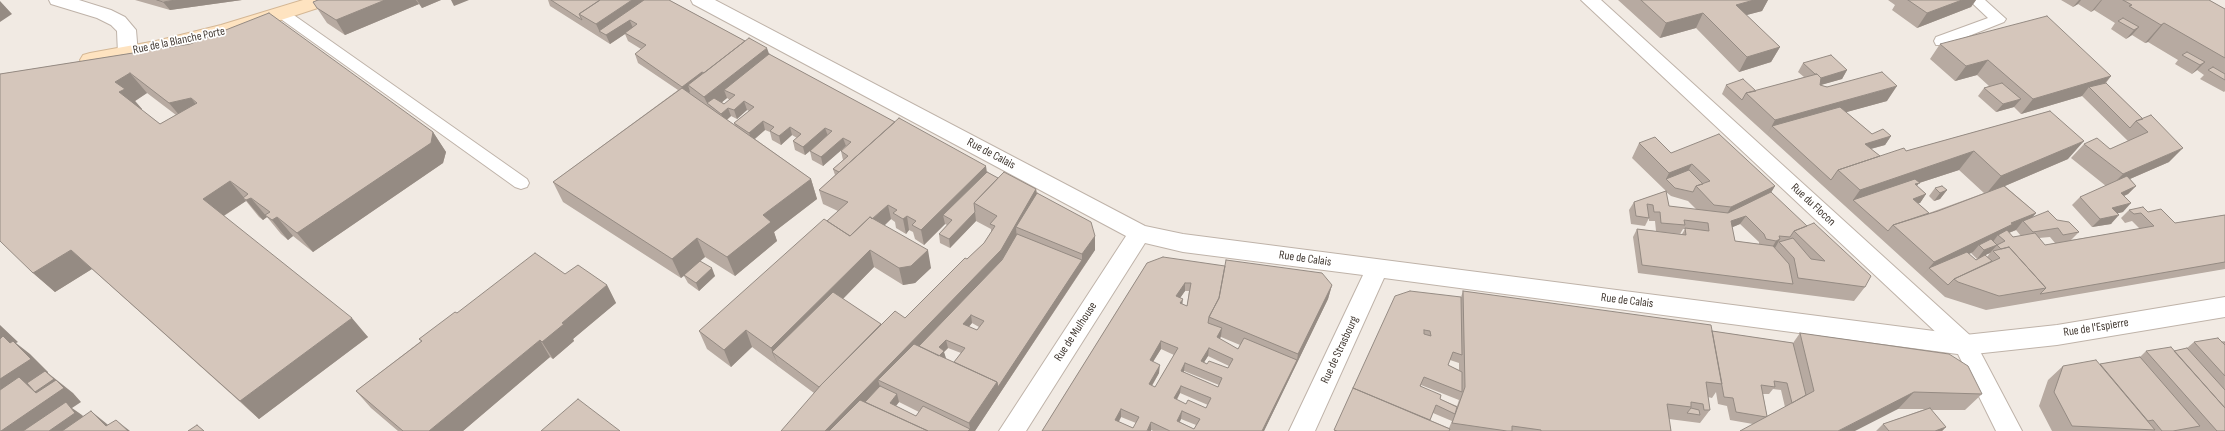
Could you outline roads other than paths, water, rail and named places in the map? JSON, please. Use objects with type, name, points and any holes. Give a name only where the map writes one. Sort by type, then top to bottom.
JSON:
[{"type":"main road","name":"Rue de la Blanche Porte","points":[[128,54],[225,31],[283,14],[323,0]]},
{"type":"main road","points":[[74,63],[128,54]]},
{"type":"street","name":"Rue de la Blanche Porte","points":[[58,0],[104,14],[118,21],[126,30],[128,54]]},
{"type":"street","name":"Rue de Calais","points":[[700,0],[1140,232],[1183,243],[1965,345]]},
{"type":"street","name":"Rue du Flocon","points":[[1590,0],[1965,345],[2009,431]]},
{"type":"street","name":"Rue de Mulhouse","points":[[1012,431],[1140,232]]},
{"type":"street","name":"Rue de Strasbourg","points":[[1302,431],[1377,269]]},
{"type":"street","name":"Rue de l'Espierre","points":[[1965,345],[2057,335],[2225,307]]},
{"type":"lane","points":[[1941,41],[1999,18],[1976,0]]},
{"type":"lane","points":[[283,14],[521,183]]}]
